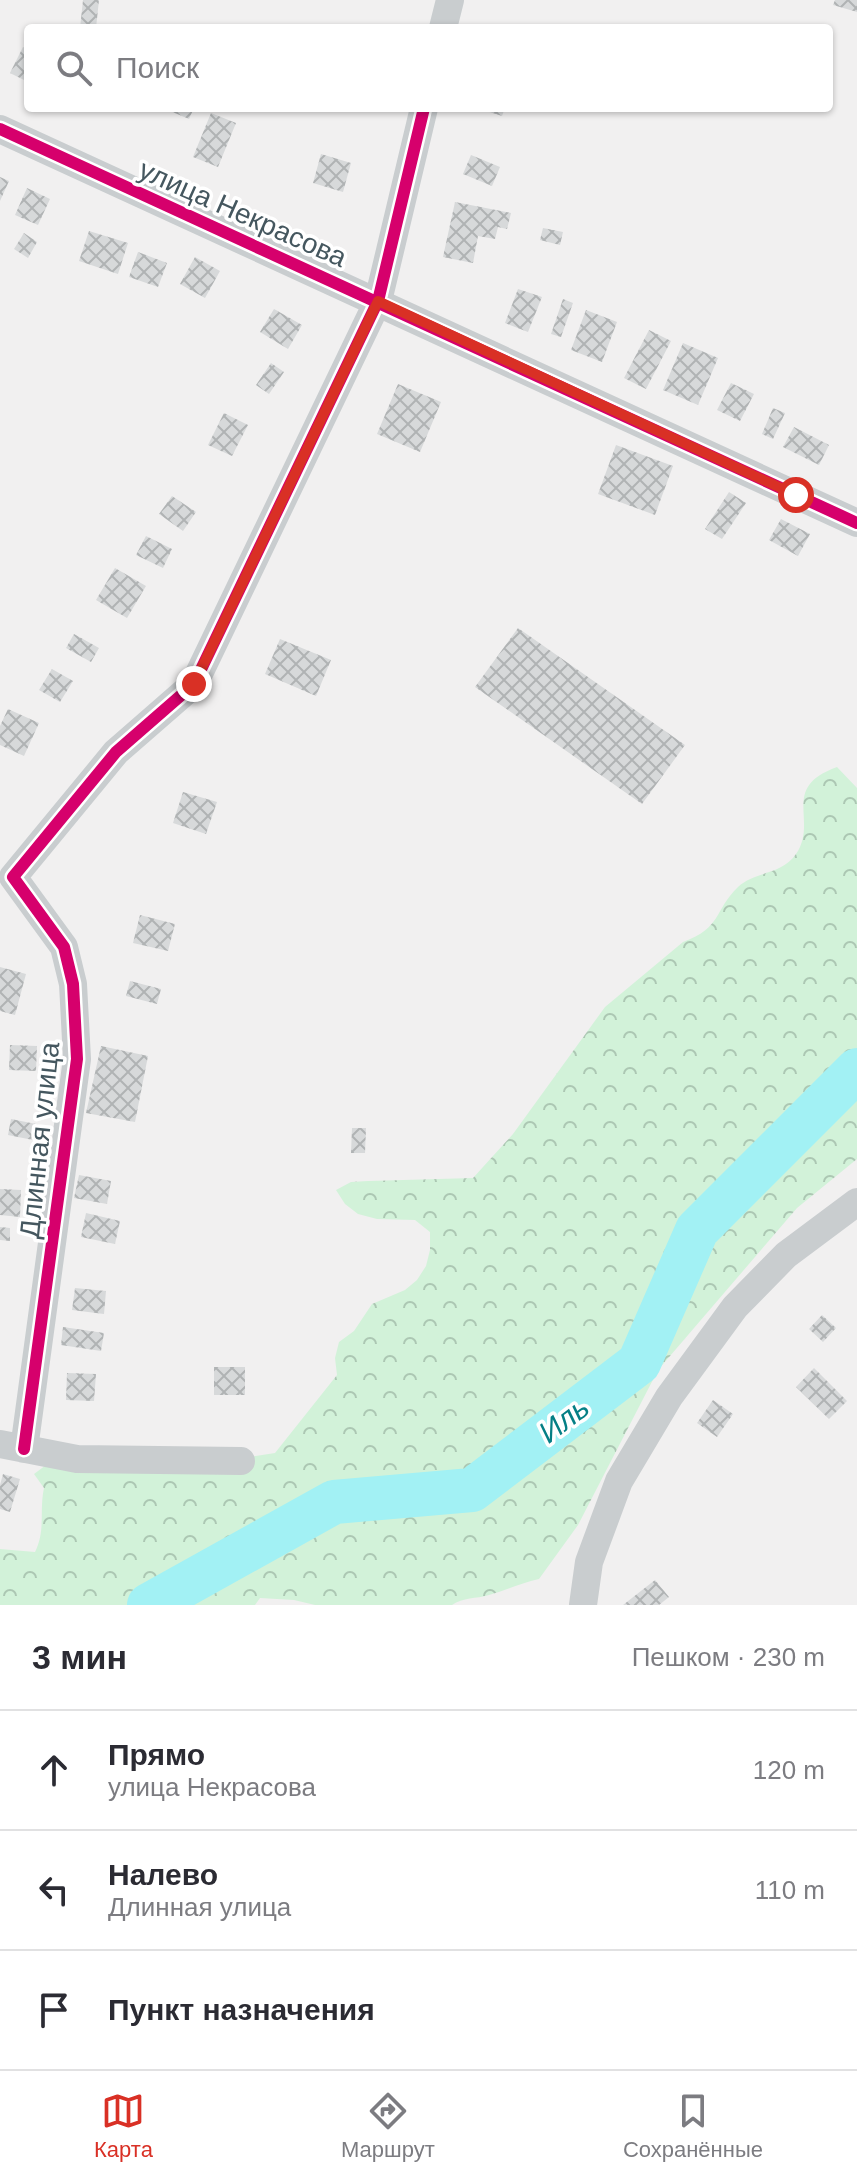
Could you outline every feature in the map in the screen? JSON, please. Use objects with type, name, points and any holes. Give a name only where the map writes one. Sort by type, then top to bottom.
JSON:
[{"type":"street","points":[[444,24],[450,0]]},
{"type":"street","name":"Длинная улица","points":[[12,1446],[77,1059],[73,984],[64,947],[7,877],[116,752],[194,684],[378,301],[423,112]]},
{"type":"street","name":"улица Некрасова","points":[[0,129],[857,523]]},
{"type":"street","points":[[583,1605],[589,1562],[619,1481],[669,1397],[726,1320],[786,1255],[857,1202]]},
{"type":"street","points":[[12,1446],[77,1459],[241,1461]]},
{"type":"green space","points":[[837,767],[857,788],[857,1159],[797,1208],[658,1370],[578,1525],[539,1579],[452,1605],[315,1605],[260,1598],[255,1605],[0,1605],[0,1549],[35,1552],[40,1536],[44,1488],[34,1474],[50,1462],[166,1470],[275,1453],[337,1375],[335,1358],[339,1342],[354,1331],[372,1304],[405,1290],[417,1280],[426,1266],[430,1250],[430,1232],[415,1220],[377,1219],[358,1214],[345,1204],[336,1190],[351,1182],[473,1178],[513,1134],[605,1007],[683,942],[705,931],[738,887],[790,861],[802,841],[803,806],[809,785],[820,775]]},
{"type":"building","points":[[83,0],[99,0],[96,24],[80,24]]},
{"type":"building","points":[[835,0],[857,0],[857,12],[833,5]]},
{"type":"building","points":[[23,47],[24,47],[24,80],[10,73]]},
{"type":"building","points":[[172,112],[192,112],[189,119]]},
{"type":"building","points":[[211,113],[236,123],[218,167],[193,157]]},
{"type":"building","points":[[321,154],[351,163],[343,192],[313,183]]},
{"type":"building","points":[[471,155],[500,167],[492,186],[463,174]]},
{"type":"building","points":[[0,177],[9,181],[0,201]]},
{"type":"building","points":[[27,188],[50,199],[38,225],[15,215]]},
{"type":"building","points":[[455,202],[511,213],[507,229],[498,227],[495,239],[478,236],[473,263],[443,257]]},
{"type":"building","points":[[543,228],[563,232],[560,245],[540,240]]},
{"type":"building","points":[[89,231],[128,243],[118,274],[79,261]]},
{"type":"building","points":[[24,233],[37,242],[28,258],[14,249]]},
{"type":"building","points":[[138,252],[167,263],[158,287],[129,277]]},
{"type":"building","points":[[195,257],[220,271],[205,298],[180,284]]},
{"type":"building","points":[[518,289],[542,297],[528,332],[505,323]]},
{"type":"building","points":[[563,299],[573,303],[561,337],[551,334]]},
{"type":"building","points":[[274,309],[302,325],[288,349],[260,332]]},
{"type":"building","points":[[586,310],[617,322],[602,362],[571,350]]},
{"type":"building","points":[[649,330],[671,341],[646,389],[624,378]]},
{"type":"building","points":[[683,343],[718,358],[698,405],[663,390]]},
{"type":"building","points":[[271,363],[284,372],[269,394],[256,385]]},
{"type":"building","points":[[731,383],[754,394],[740,421],[717,410]]},
{"type":"building","points":[[398,384],[441,402],[420,452],[377,434]]},
{"type":"building","points":[[773,408],[785,413],[773,439],[762,434]]},
{"type":"building","points":[[224,413],[248,425],[232,456],[208,445]]},
{"type":"building","points":[[794,427],[829,445],[819,465],[783,447]]},
{"type":"building","points":[[616,445],[673,466],[655,515],[598,494]]},
{"type":"building","points":[[729,492],[746,503],[722,539],[705,529]]},
{"type":"building","points":[[172,496],[196,512],[183,531],[159,514]]},
{"type":"building","points":[[781,519],[810,534],[798,556],[769,540]]},
{"type":"building","points":[[146,536],[172,549],[163,568],[136,555]]},
{"type":"building","points":[[115,568],[146,586],[127,618],[96,600]]},
{"type":"building","points":[[518,628],[685,745],[642,804],[475,687]]},
{"type":"building","points":[[74,634],[99,648],[91,662],[66,648]]},
{"type":"building","points":[[280,639],[331,660],[316,696],[265,674]]},
{"type":"building","points":[[52,669],[73,681],[60,702],[39,690]]},
{"type":"building","points":[[8,709],[39,723],[24,756],[0,745],[0,726]]},
{"type":"building","points":[[183,792],[217,802],[206,834],[173,823]]},
{"type":"building","points":[[140,915],[175,924],[168,951],[133,943]]},
{"type":"building","points":[[0,967],[26,974],[15,1015],[0,1011]]},
{"type":"building","points":[[130,981],[161,989],[157,1004],[126,996]]},
{"type":"building","points":[[10,1045],[37,1046],[36,1071],[9,1070]]},
{"type":"building","points":[[101,1046],[148,1056],[135,1122],[86,1113]]},
{"type":"building","points":[[11,1119],[41,1125],[38,1141],[8,1135]]},
{"type":"building","points":[[352,1128],[366,1128],[365,1153],[351,1153]]},
{"type":"building","points":[[79,1175],[111,1181],[107,1204],[74,1198]]},
{"type":"building","points":[[0,1189],[21,1190],[20,1217],[0,1215]]},
{"type":"building","points":[[86,1213],[120,1221],[115,1244],[81,1237]]},
{"type":"building","points":[[0,1227],[10,1228],[10,1241],[0,1240]]},
{"type":"building","points":[[75,1288],[106,1291],[104,1314],[72,1310]]},
{"type":"building","points":[[822,1315],[836,1328],[823,1342],[809,1329]]},
{"type":"building","points":[[63,1327],[104,1333],[101,1351],[61,1345]]},
{"type":"building","points":[[214,1367],[245,1367],[245,1395],[214,1395]]},
{"type":"building","points":[[814,1368],[847,1401],[829,1419],[796,1387]]},
{"type":"building","points":[[67,1373],[96,1374],[94,1401],[66,1400]]},
{"type":"building","points":[[713,1400],[733,1414],[717,1437],[697,1423]]},
{"type":"building","points":[[3,1474],[20,1479],[10,1512],[0,1509]]},
{"type":"building","points":[[655,1580],[669,1597],[659,1605],[623,1605]]},
{"type":"waterway","name":"Иль","points":[[149,1605],[334,1502],[472,1490],[639,1363],[697,1230],[857,1070]]},
{"type":"cycle path","points":[[24,1449],[77,1059],[73,984],[64,947],[13,877],[116,752],[194,684],[378,301],[423,112]]},
{"type":"cycle path","points":[[0,129],[857,523]]},
{"type":"route","points":[[194,684],[378,301],[796,495]]}]
